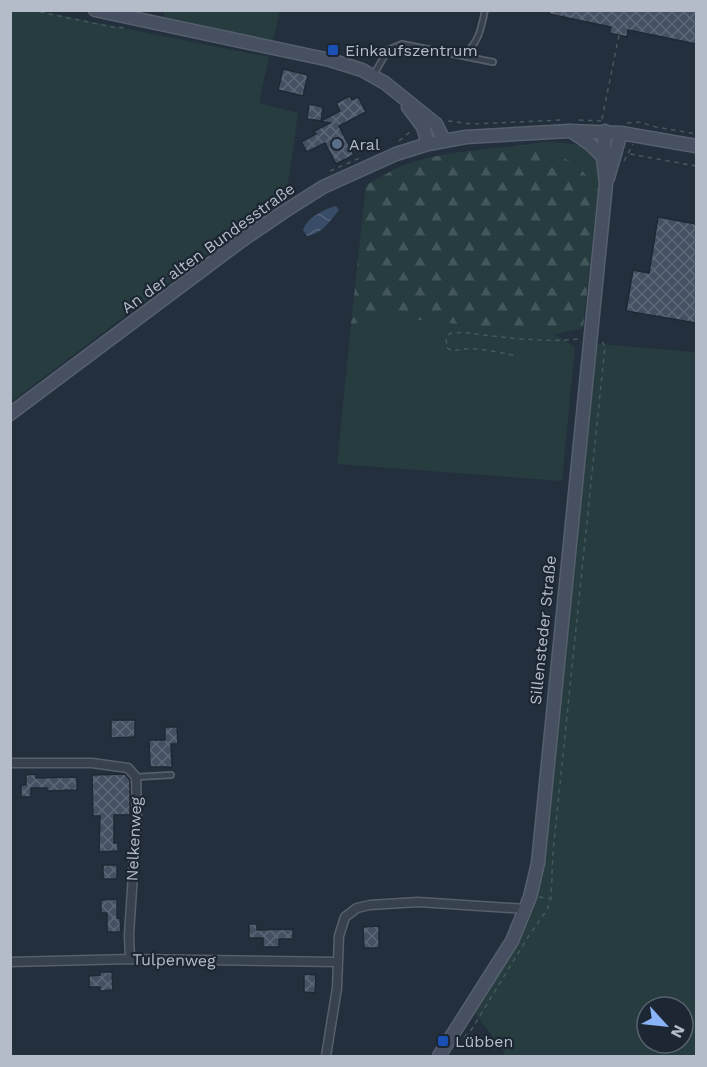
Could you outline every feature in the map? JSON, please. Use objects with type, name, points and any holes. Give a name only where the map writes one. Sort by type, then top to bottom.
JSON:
[{"type":"street","points":[[95,10],[330,60],[373,75],[436,124],[444,141]]},
{"type":"street","points":[[397,92],[428,144]]},
{"type":"street","points":[[568,124],[603,157]]},
{"type":"street","name":"An der alten Bundesstraße","points":[[10,414],[241,240],[323,188],[396,154],[444,141],[568,124],[604,126],[621,133],[696,146]]},
{"type":"street","name":"Sillensteder Straße","points":[[604,126],[603,157],[606,184]]},
{"type":"street","name":"Sillensteder Straße","points":[[440,1056],[512,941],[526,909],[538,863],[606,184],[621,133]]},
{"type":"street","name":"Nelkenweg","points":[[10,763],[92,763],[128,768],[136,777],[137,813],[129,935],[130,959]]},
{"type":"street","points":[[326,1056],[337,988],[341,926],[345,917],[357,908],[418,902],[526,909]]},
{"type":"street","name":"Tulpenweg","points":[[10,962],[130,959],[338,963]]},
{"type":"lane","points":[[463,55],[479,38],[484,10]]},
{"type":"lane","points":[[373,75],[388,50],[402,44],[492,62]]},
{"type":"lane","points":[[136,777],[171,775]]},
{"type":"path","points":[[31,10],[112,27],[130,28]]},
{"type":"path","points":[[604,126],[619,35]]},
{"type":"path","points":[[436,124],[449,121],[472,124],[568,124],[592,120]]},
{"type":"path","points":[[638,122],[696,134]]},
{"type":"path","points":[[630,154],[696,166]]},
{"type":"path","points":[[513,355],[477,349],[453,351],[447,348],[446,339],[449,334],[465,332],[533,339],[565,340],[590,337]]},
{"type":"green space","points":[[11,10],[38,11],[269,57],[259,103],[298,113],[286,198],[256,217],[11,402]]},
{"type":"green space","points":[[164,10],[280,11],[273,41],[164,17]]},
{"type":"green space","points":[[543,142],[569,143],[592,153],[597,159],[599,168],[598,188],[574,162],[523,145]]},
{"type":"green space","points":[[523,145],[574,162],[598,188],[583,328],[555,334],[389,317],[351,324],[366,185],[409,163],[458,152]]},
{"type":"green space","points":[[388,317],[555,334],[575,347],[562,481],[337,464],[351,324]]},
{"type":"green space","points":[[594,345],[696,352],[696,1056],[504,1056],[503,1050],[474,1012],[519,936],[533,899]]},
{"type":"water","points":[[336,206],[339,210],[325,226],[317,233],[307,236],[303,230],[308,222],[321,212]]},
{"type":"building","points":[[549,10],[696,10],[696,44],[628,30],[627,37],[609,33],[611,27],[549,14]]},
{"type":"building","points":[[283,69],[308,75],[303,96],[278,90]]},
{"type":"building","points":[[350,96],[352,100],[358,97],[366,112],[339,126],[354,155],[336,164],[325,143],[307,152],[301,142],[316,134],[314,131],[330,123],[321,121],[340,111],[336,103]]},
{"type":"building","points":[[309,104],[323,107],[321,121],[307,119]]},
{"type":"building","points":[[658,217],[696,224],[696,323],[626,311],[633,270],[649,273]]},
{"type":"building","points":[[111,720],[135,720],[135,737],[111,738]]},
{"type":"building","points":[[165,727],[177,727],[178,744],[171,744],[172,767],[150,767],[149,740],[165,740]]},
{"type":"building","points":[[36,774],[36,778],[77,777],[77,790],[47,791],[47,788],[31,788],[31,797],[21,797],[21,785],[26,785],[26,775]]},
{"type":"building","points":[[125,774],[130,780],[130,815],[114,815],[114,843],[118,843],[118,851],[99,852],[100,816],[93,816],[92,775]]},
{"type":"building","points":[[103,865],[117,865],[117,879],[103,879]]},
{"type":"building","points":[[117,899],[117,918],[120,918],[121,932],[107,932],[107,913],[101,913],[101,900]]},
{"type":"building","points":[[249,924],[257,924],[257,930],[293,929],[293,939],[279,939],[279,947],[263,947],[263,938],[249,938]]},
{"type":"building","points":[[379,926],[379,948],[364,948],[363,927]]},
{"type":"building","points":[[100,972],[112,972],[113,990],[100,991],[100,987],[89,987],[89,976],[100,975]]},
{"type":"building","points":[[304,974],[316,975],[315,993],[304,992]]},
{"type":"place","name":"Einkaufszentrum","points":[[333,50]]},
{"type":"place","name":"Aral","points":[[337,144]]},
{"type":"place","name":"Lübben","points":[[443,1041]]}]
